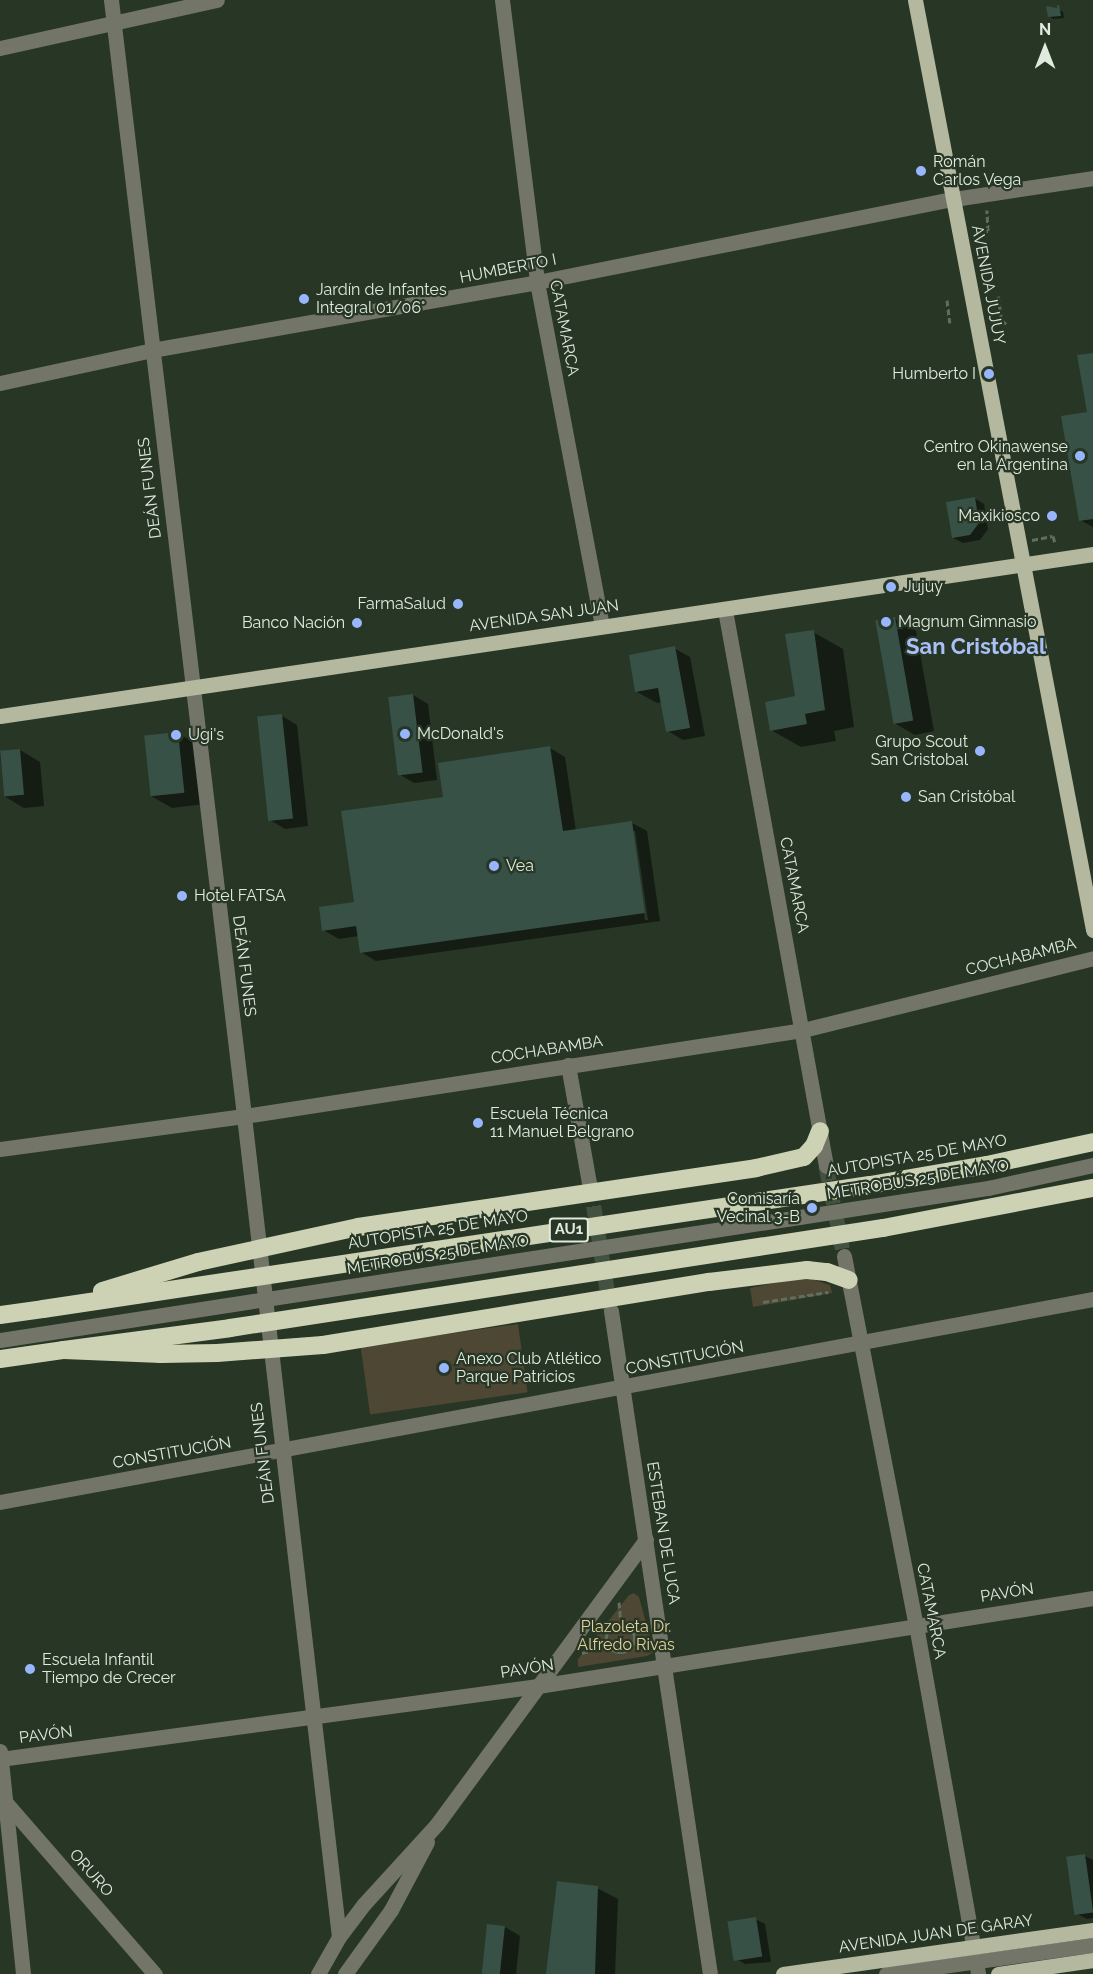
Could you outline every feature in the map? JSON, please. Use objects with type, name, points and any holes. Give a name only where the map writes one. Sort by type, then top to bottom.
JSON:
[{"type":"highway","points":[[43,1309],[198,1262],[347,1228],[756,1168],[804,1157],[814,1146],[820,1131]]},
{"type":"highway","name":"AUTOPISTA 25 DE MAYO","points":[[0,1315],[870,1185],[987,1165],[1093,1142]]},
{"type":"highway","points":[[0,1359],[230,1328],[883,1228],[1093,1188]]},
{"type":"highway","points":[[64,1350],[186,1354],[323,1345],[710,1282],[807,1270],[827,1272],[849,1284]]},
{"type":"main road","name":"AVENIDA JUJUY","points":[[915,0],[1093,930]]},
{"type":"main road","name":"AVENIDA SAN JUAN","points":[[0,716],[1093,554]]},
{"type":"main road","name":"AVENIDA JUAN DE GARAY","points":[[783,1974],[977,1961],[1093,1930]]},
{"type":"main road","points":[[998,1974],[1093,1960]]},
{"type":"street","name":"DEÁN FUNES","points":[[111,0],[339,1937]]},
{"type":"street","points":[[0,48],[217,0]]},
{"type":"street","name":"CATAMARCA","points":[[502,0],[537,282],[602,625]]},
{"type":"street","name":"HUMBERTO I","points":[[0,383],[152,350],[537,282],[954,199],[1093,178]]},
{"type":"street","name":"CATAMARCA","points":[[724,610],[803,1030],[826,1166]]},
{"type":"street","name":"COCHABAMBA","points":[[0,1149],[244,1116],[803,1030],[1093,958]]},
{"type":"street","points":[[568,1065],[590,1183]]},
{"type":"street","name":"METROBÚS 25 DE MAYO","points":[[0,1340],[988,1188],[1093,1165]]},
{"type":"street","name":"CATAMARCA","points":[[844,1256],[916,1625],[977,1961]]},
{"type":"street","name":"CONSTITUCIÓN","points":[[0,1502],[281,1452],[1093,1299]]},
{"type":"street","name":"ESTEBAN DE LUCA","points":[[611,1311],[710,1974]]},
{"type":"street","points":[[318,1974],[339,1937],[364,1904],[437,1824],[646,1539]]},
{"type":"street","name":"PAVÓN","points":[[0,1759],[538,1686],[664,1664],[1093,1598]]},
{"type":"street","points":[[0,1751],[3,1799],[23,1974]]},
{"type":"street","name":"ORURO","points":[[3,1799],[155,1974]]},
{"type":"street","points":[[345,1974],[391,1910],[437,1824]]},
{"type":"street","points":[[886,1974],[1093,1945]]},
{"type":"path","points":[[986,193],[988,231]]},
{"type":"path","points":[[998,296],[1002,320],[1006,324]]},
{"type":"path","points":[[947,300],[950,323]]},
{"type":"path","points":[[1019,543],[1053,536],[1058,560]]},
{"type":"path","points":[[763,1302],[849,1284]]},
{"type":"path","points":[[621,1624],[630,1628],[634,1635],[632,1644],[622,1652],[609,1646],[606,1638],[609,1629],[621,1624]]},
{"type":"green space","points":[[805,1277],[830,1285],[832,1293],[753,1307],[750,1288]]},
{"type":"green space","name":"Anexo Club Atlético Parque Patricios","points":[[518,1324],[528,1392],[370,1414],[361,1346]]},
{"type":"green space","name":"Plazoleta Dr. Alfredo Rivas","points":[[634,1593],[639,1597],[654,1652],[647,1656],[578,1667],[578,1659],[629,1595]]},
{"type":"building","points":[[1059,5],[1061,16],[1048,17],[1046,6],[1057,8]]},
{"type":"building","name":"Centro Okinawense en la Argentina","points":[[1093,353],[1093,519],[1079,521],[1061,416],[1087,412],[1077,355]]},
{"type":"building","points":[[975,497],[979,523],[970,535],[952,538],[946,502]]},
{"type":"building","points":[[895,617],[913,720],[894,724],[875,620]]},
{"type":"building","points":[[814,630],[825,710],[805,714],[807,724],[770,731],[765,702],[795,696],[785,634]]},
{"type":"building","points":[[675,646],[690,728],[666,732],[658,688],[635,692],[629,655]]},
{"type":"building","name":"McDonald's","points":[[413,694],[423,772],[398,775],[388,697]]},
{"type":"building","points":[[282,714],[293,818],[268,821],[257,717]]},
{"type":"building","points":[[178,732],[184,793],[151,796],[144,736]]},
{"type":"building","name":"Vea","points":[[550,746],[563,831],[632,821],[645,913],[360,953],[356,926],[322,931],[319,907],[354,902],[341,811],[443,797],[438,763]]},
{"type":"building","points":[[20,749],[24,795],[4,797],[0,751]]},
{"type":"building","points":[[1085,1854],[1093,1912],[1074,1915],[1066,1857]]},
{"type":"building","points":[[557,1881],[598,1886],[595,1974],[546,1974]]},
{"type":"building","points":[[756,1917],[762,1957],[734,1961],[727,1922]]},
{"type":"building","points":[[487,1924],[505,1926],[500,1974],[482,1974]]},
{"type":"tunnel","points":[[826,1166],[844,1256]]},
{"type":"tunnel","points":[[590,1183],[610,1308]]},
{"type":"place","name":"Román Carlos Vega","points":[[921,171]]},
{"type":"place","name":"Jardín de Infantes Integral 01/06°","points":[[304,299]]},
{"type":"place","name":"Humberto I","points":[[989,374]]},
{"type":"place","name":"Centro Okinawense en la Argentina","points":[[1080,456]]},
{"type":"place","name":"Maxikiosco","points":[[1052,516]]},
{"type":"place","name":"Jujuy","points":[[891,587]]},
{"type":"place","name":"FarmaSalud","points":[[458,604]]},
{"type":"place","name":"Magnum Gimnasio","points":[[886,622]]},
{"type":"place","name":"Banco Nación","points":[[357,623]]},
{"type":"place","name":"McDonald's","points":[[405,734]]},
{"type":"place","name":"Ugi's","points":[[176,735]]},
{"type":"place","name":"Grupo Scout San Cristobal","points":[[980,751]]},
{"type":"place","name":"San Cristóbal","points":[[906,797]]},
{"type":"place","name":"Vea","points":[[494,866]]},
{"type":"place","name":"Hotel FATSA","points":[[182,896]]},
{"type":"place","name":"Escuela Técnica 11 Manuel Belgrano","points":[[478,1123]]},
{"type":"place","name":"Comisaría Vecinal 3-B","points":[[812,1208]]},
{"type":"place","name":"Anexo Club Atlético Parque Patricios","points":[[444,1368]]},
{"type":"place","name":"Escuela Infantil Tiempo de Crecer","points":[[30,1669]]},
{"type":"district","name":"San Cristóbal","points":[[976,647]]}]
